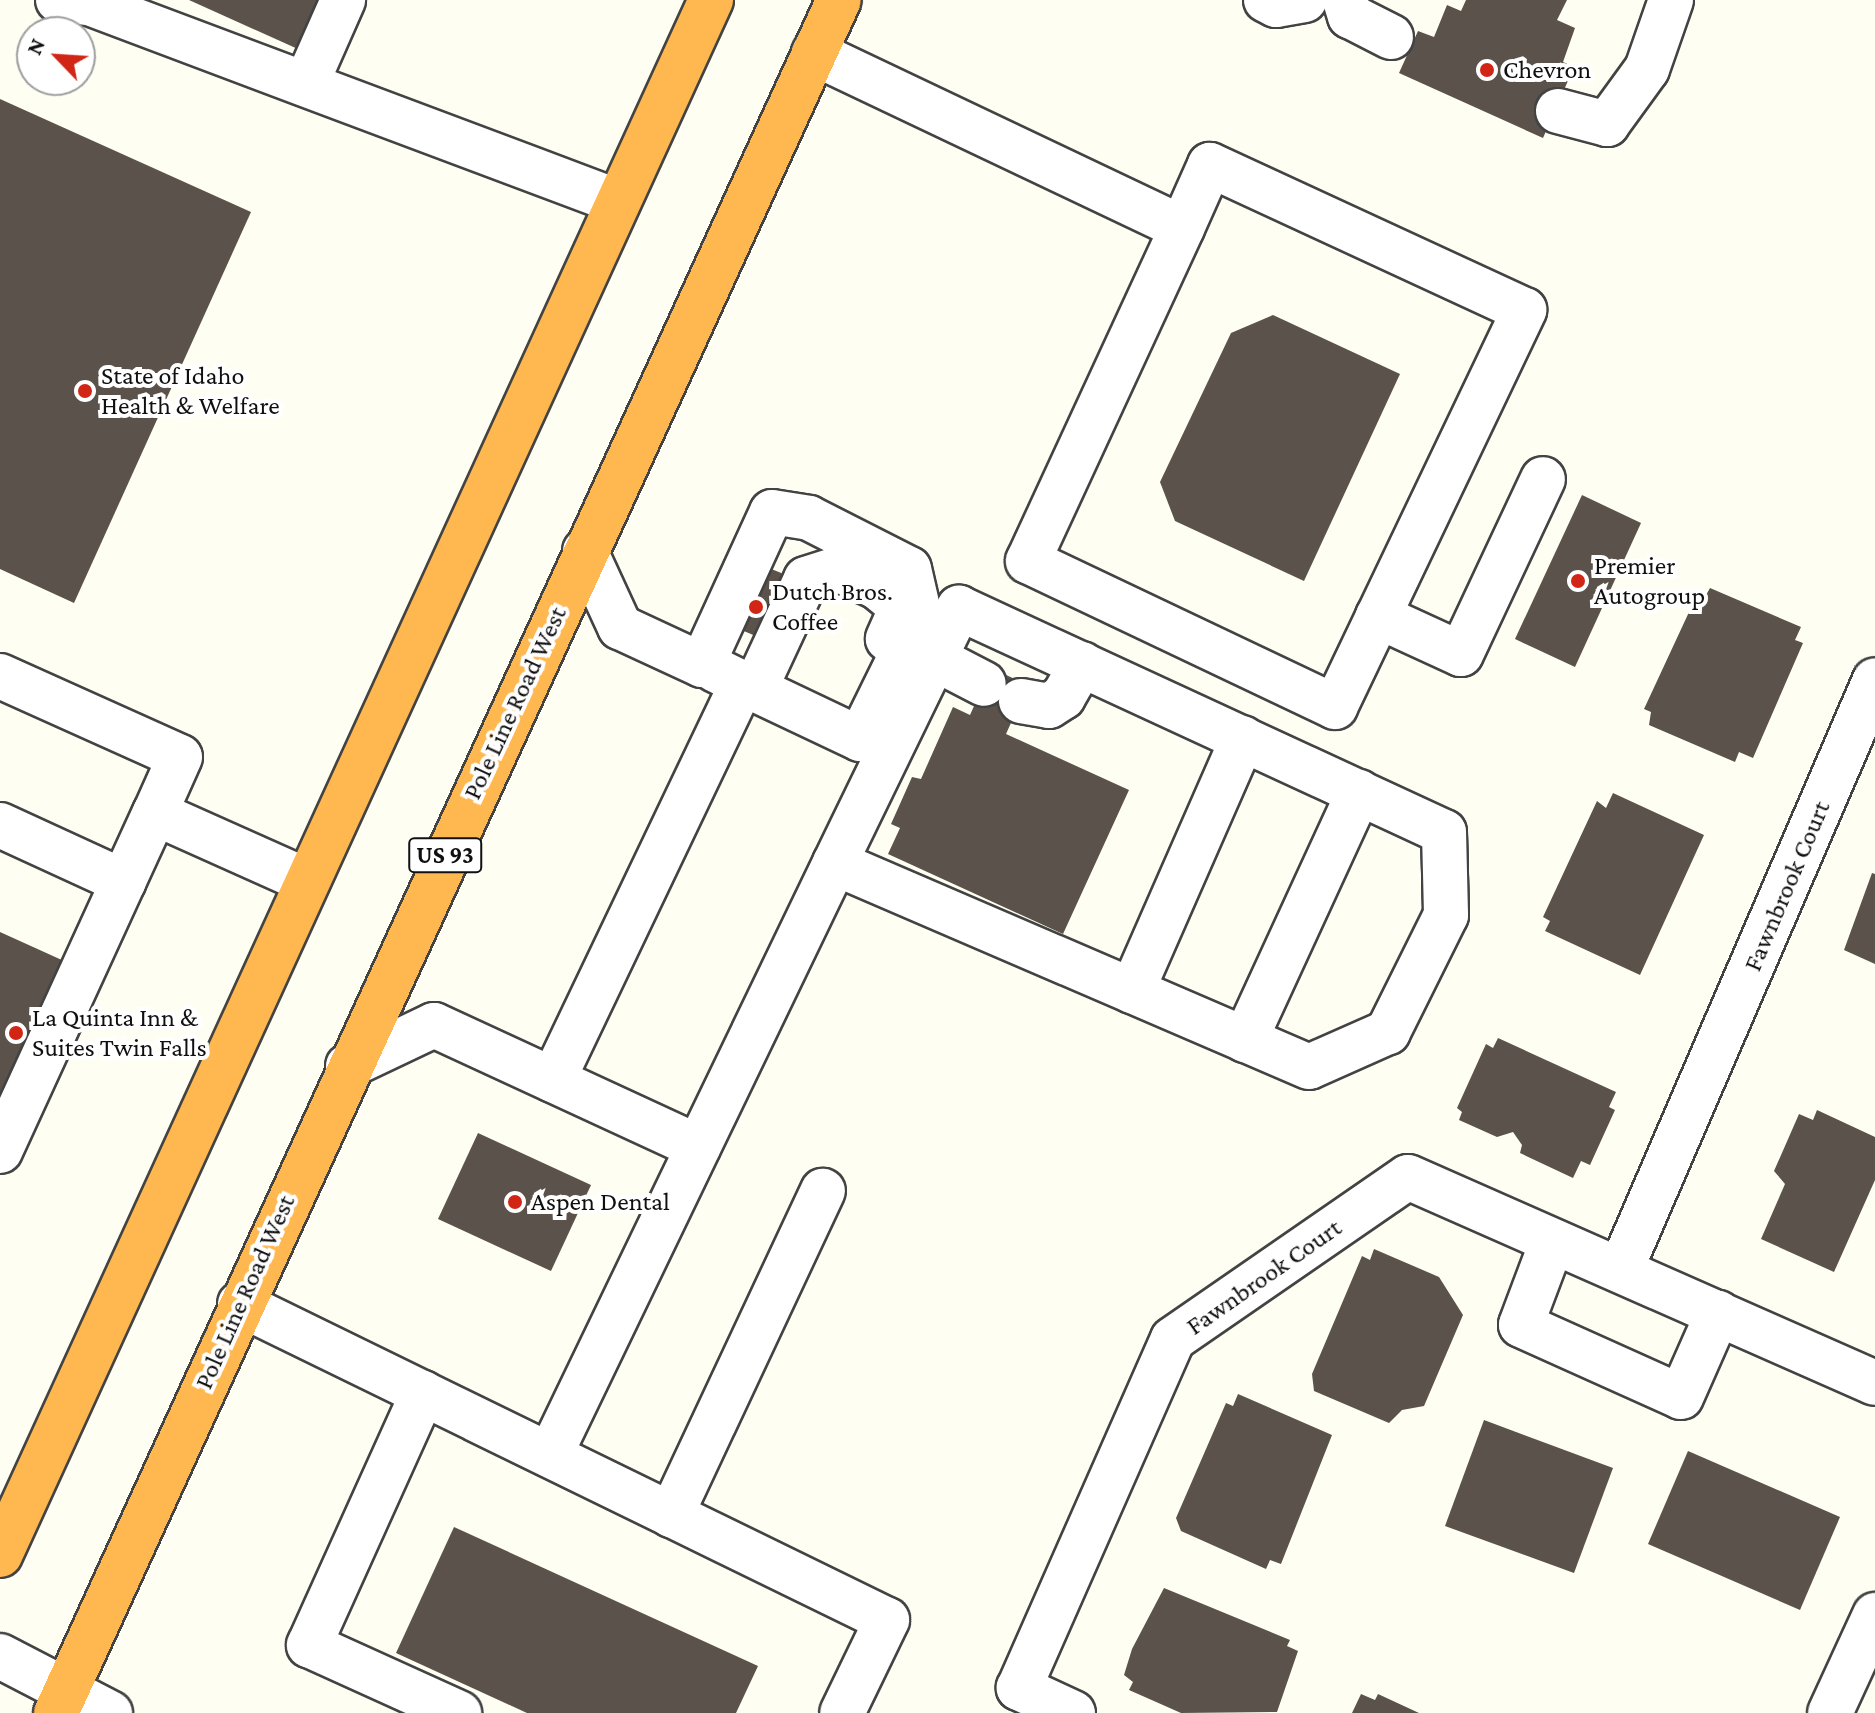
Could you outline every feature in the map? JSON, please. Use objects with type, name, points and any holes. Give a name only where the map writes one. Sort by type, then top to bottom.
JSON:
[{"type":"highway","points":[[0,1555],[616,201],[711,0]]},
{"type":"highway","name":"Pole Line Road West","points":[[62,1701],[348,1066],[839,0]]},
{"type":"street","points":[[58,0],[89,3],[616,201]]},
{"type":"street","points":[[306,84],[343,0]]},
{"type":"street","points":[[1266,0],[1276,5],[1305,0]]},
{"type":"street","points":[[1345,0],[1350,16],[1391,37]]},
{"type":"street","points":[[1558,111],[1607,124],[1647,69],[1671,0]]},
{"type":"street","points":[[814,53],[1182,228]]},
{"type":"street","points":[[1210,165],[1524,310],[1335,707],[1028,561],[1182,228],[1210,165]]},
{"type":"street","points":[[1378,616],[1461,654],[1543,479]]},
{"type":"street","points":[[702,665],[772,512],[809,518],[909,569],[920,617],[865,741]]},
{"type":"street","points":[[585,551],[620,627],[865,741]]},
{"type":"street","points":[[550,1455],[835,863],[902,607],[877,587],[837,569],[806,579],[749,686],[553,1080]]},
{"type":"street","points":[[835,863],[1309,1067],[1388,1032],[1446,915],[1444,832],[959,608],[934,658],[865,741]]},
{"type":"street","points":[[934,658],[1002,692],[1049,706],[1063,697],[1082,664]]},
{"type":"street","points":[[0,676],[180,757],[0,1151]]},
{"type":"street","name":"Fawnbrook Court","points":[[1621,1269],[1865,733],[1875,680]]},
{"type":"street","points":[[1132,991],[1243,738]]},
{"type":"street","points":[[1245,1040],[1359,792]]},
{"type":"street","points":[[155,813],[307,881]]},
{"type":"street","points":[[0,825],[124,882]]},
{"type":"street","points":[[348,1066],[434,1025],[698,1147]]},
{"type":"street","name":"Fawnbrook Court","points":[[1073,1713],[1019,1688],[1173,1339],[1408,1177],[1551,1245],[1621,1269],[1875,1383]]},
{"type":"street","points":[[671,1515],[823,1191]]},
{"type":"street","points":[[1551,1245],[1521,1325],[1681,1397],[1718,1313]]},
{"type":"street","points":[[240,1304],[887,1620],[842,1713]]},
{"type":"street","points":[[423,1393],[309,1645],[459,1713]]},
{"type":"street","points":[[1830,1713],[1875,1615]]},
{"type":"street","points":[[0,1656],[62,1701],[110,1713]]},
{"type":"building","points":[[189,0],[333,0],[309,54]]},
{"type":"building","name":"Chevron","points":[[1466,0],[1567,0],[1557,20],[1575,28],[1563,62],[1574,67],[1543,138],[1399,73],[1418,31],[1434,37],[1447,5],[1461,11]]},
{"type":"building","name":"State of Idaho Health & Welfare","points":[[0,99],[251,212],[74,603],[0,569]]},
{"type":"building","points":[[1273,315],[1400,374],[1304,581],[1175,521],[1160,482],[1231,333]]},
{"type":"building","name":"Premier Autogroup","points":[[1582,495],[1641,523],[1575,667],[1515,639]]},
{"type":"building","name":"Dutch Bros. Coffee","points":[[764,566],[791,577],[772,643],[727,624]]},
{"type":"building","points":[[1710,588],[1801,627],[1795,640],[1803,643],[1753,758],[1739,752],[1735,762],[1649,725],[1651,712],[1644,709],[1696,597],[1705,597]]},
{"type":"building","points":[[991,668],[1028,685],[1006,734],[1129,790],[1063,934],[888,854],[900,828],[891,824],[912,777],[921,779],[953,707],[970,715]]},
{"type":"building","points":[[1613,793],[1704,835],[1640,975],[1545,931],[1550,921],[1543,917],[1597,801],[1606,808]]},
{"type":"building","points":[[1872,873],[1875,874],[1875,964],[1844,950]]},
{"type":"building","name":"La Quinta Inn & Suites Twin Falls","points":[[0,932],[64,961],[0,1105]]},
{"type":"building","points":[[1498,1038],[1616,1092],[1609,1107],[1615,1110],[1590,1165],[1581,1161],[1573,1178],[1520,1153],[1522,1145],[1513,1132],[1497,1137],[1459,1120],[1462,1112],[1457,1108],[1486,1044],[1493,1048]]},
{"type":"building","points":[[1817,1110],[1875,1137],[1875,1180],[1834,1272],[1761,1239],[1785,1184],[1774,1171],[1799,1114],[1813,1120]]},
{"type":"building","name":"Aspen Dental","points":[[478,1133],[591,1185],[551,1271],[438,1219]]},
{"type":"building","points":[[1374,1249],[1439,1277],[1463,1315],[1424,1406],[1402,1410],[1389,1423],[1314,1391],[1312,1374],[1362,1256],[1370,1260]]},
{"type":"building","points":[[1238,1394],[1332,1435],[1281,1564],[1270,1560],[1266,1569],[1181,1531],[1176,1518],[1226,1403],[1233,1406]]},
{"type":"building","points":[[1484,1420],[1613,1468],[1574,1573],[1445,1526]]},
{"type":"building","points":[[1688,1451],[1840,1517],[1800,1610],[1648,1544]]},
{"type":"building","points":[[454,1527],[758,1666],[736,1713],[527,1713],[396,1653]]},
{"type":"building","points":[[1164,1588],[1290,1640],[1287,1646],[1298,1651],[1277,1712],[1181,1713],[1129,1690],[1133,1682],[1124,1675],[1132,1649]]},
{"type":"building","points":[[1361,1694],[1375,1700],[1378,1694],[1419,1713],[1352,1713]]},
{"type":"place","name":"Chevron","points":[[1487,70]]},
{"type":"place","name":"State of Idaho Health & Welfare","points":[[85,391]]},
{"type":"place","name":"Premier Autogroup","points":[[1578,581]]},
{"type":"place","name":"Dutch Bros. Coffee","points":[[756,607]]},
{"type":"place","name":"La Quinta Inn & Suites Twin Falls","points":[[16,1033]]},
{"type":"place","name":"Aspen Dental","points":[[515,1202]]}]
